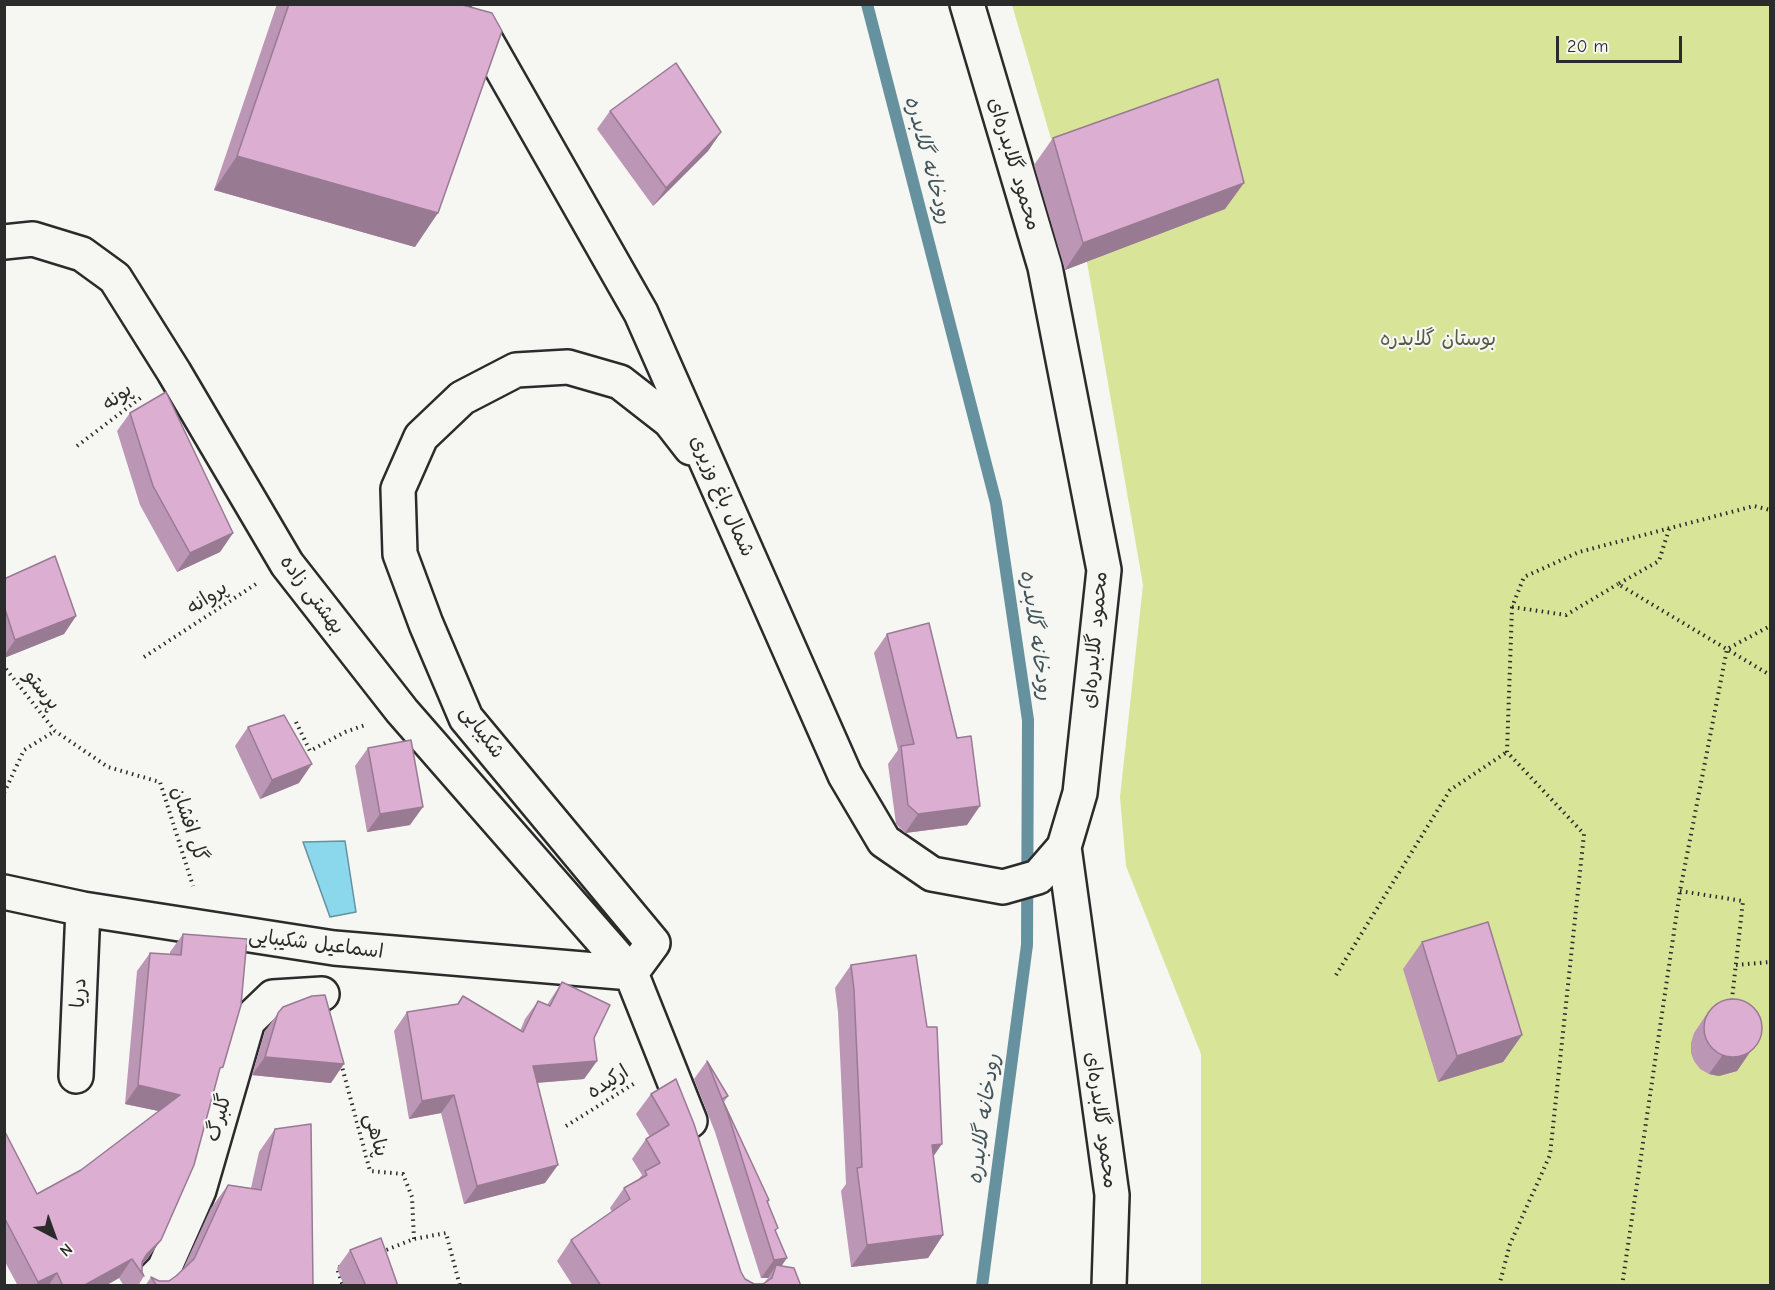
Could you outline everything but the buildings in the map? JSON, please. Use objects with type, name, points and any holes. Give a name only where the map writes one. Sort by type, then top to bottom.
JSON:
[{"type":"street","name":"شمال باغ وزیری","points":[[423,4],[481,32],[641,313],[845,775],[884,841],[932,874],[1003,887],[1038,877],[1064,847]]},
{"type":"street","name":"محمود گلابدره‌ای","points":[[967,4],[1045,267],[1104,570],[1080,793],[1064,847],[1112,1195],[1109,1286]]},
{"type":"street","name":"بهشتی زاده","points":[[4,242],[33,239],[82,254],[115,278],[174,372],[287,564],[402,711],[631,973]]},
{"type":"street","name":"شکیبایی","points":[[631,973],[653,943],[466,718],[426,624],[400,554],[398,489],[421,437],[462,398],[516,370],[568,367],[620,382],[670,421],[714,478]]},
{"type":"street","name":"اسماعیل شکیبایی","points":[[4,892],[83,909],[325,947],[631,973]]},
{"type":"street","name":"دریا","points":[[76,1076],[83,909]]},
{"type":"street","points":[[324,1002],[325,947]]},
{"type":"street","points":[[631,973],[700,1148]]},
{"type":"street","name":"گلبرگ","points":[[147,1286],[164,1269],[199,1190],[248,1021],[273,997],[324,1002]]},
{"type":"path","name":"پونه","points":[[77,446],[174,372]]},
{"type":"path","points":[[1498,1286],[1510,1244],[1550,1155],[1584,834],[1508,752],[1512,607],[1524,577],[1579,552],[1754,506],[1770,510]]},
{"type":"path","points":[[1512,607],[1566,615],[1659,561],[1669,528]]},
{"type":"path","name":"پروانه","points":[[144,657],[287,564]]},
{"type":"path","points":[[1618,584],[1770,675]]},
{"type":"path","points":[[1727,649],[1770,626]]},
{"type":"path","points":[[1622,1286],[1680,891],[1727,649]]},
{"type":"path","name":"پرستو","points":[[6,669],[55,731]]},
{"type":"path","points":[[296,722],[310,751],[345,732],[402,711]]},
{"type":"path","points":[[4,793],[24,750],[55,731]]},
{"type":"path","name":"گل افشان","points":[[55,731],[108,767],[160,782],[207,930]]},
{"type":"path","points":[[1336,975],[1450,790],[1508,752]]},
{"type":"path","points":[[1680,891],[1743,901],[1732,999]]},
{"type":"path","points":[[1736,965],[1770,962]]},
{"type":"path","name":"پناهی","points":[[324,1002],[370,1171],[403,1174],[412,1197],[414,1239]]},
{"type":"path","name":"ارکیده","points":[[566,1126],[666,1064]]},
{"type":"path","points":[[377,1253],[414,1239],[446,1233],[460,1286]]},
{"type":"path","points":[[343,1286],[337,1268],[347,1264]]},
{"type":"green space","name":"بوستان گلابدره","points":[[1012,5],[1770,5],[1770,1285],[1201,1285],[1201,1054],[1126,866],[1120,797],[1143,585],[1087,262]]},
{"type":"water","points":[[345,841],[356,912],[330,917],[303,842]]},
{"type":"waterway","name":"رودخانه گلابدره","points":[[867,4],[996,503],[1028,720],[1027,945],[982,1286]]}]
